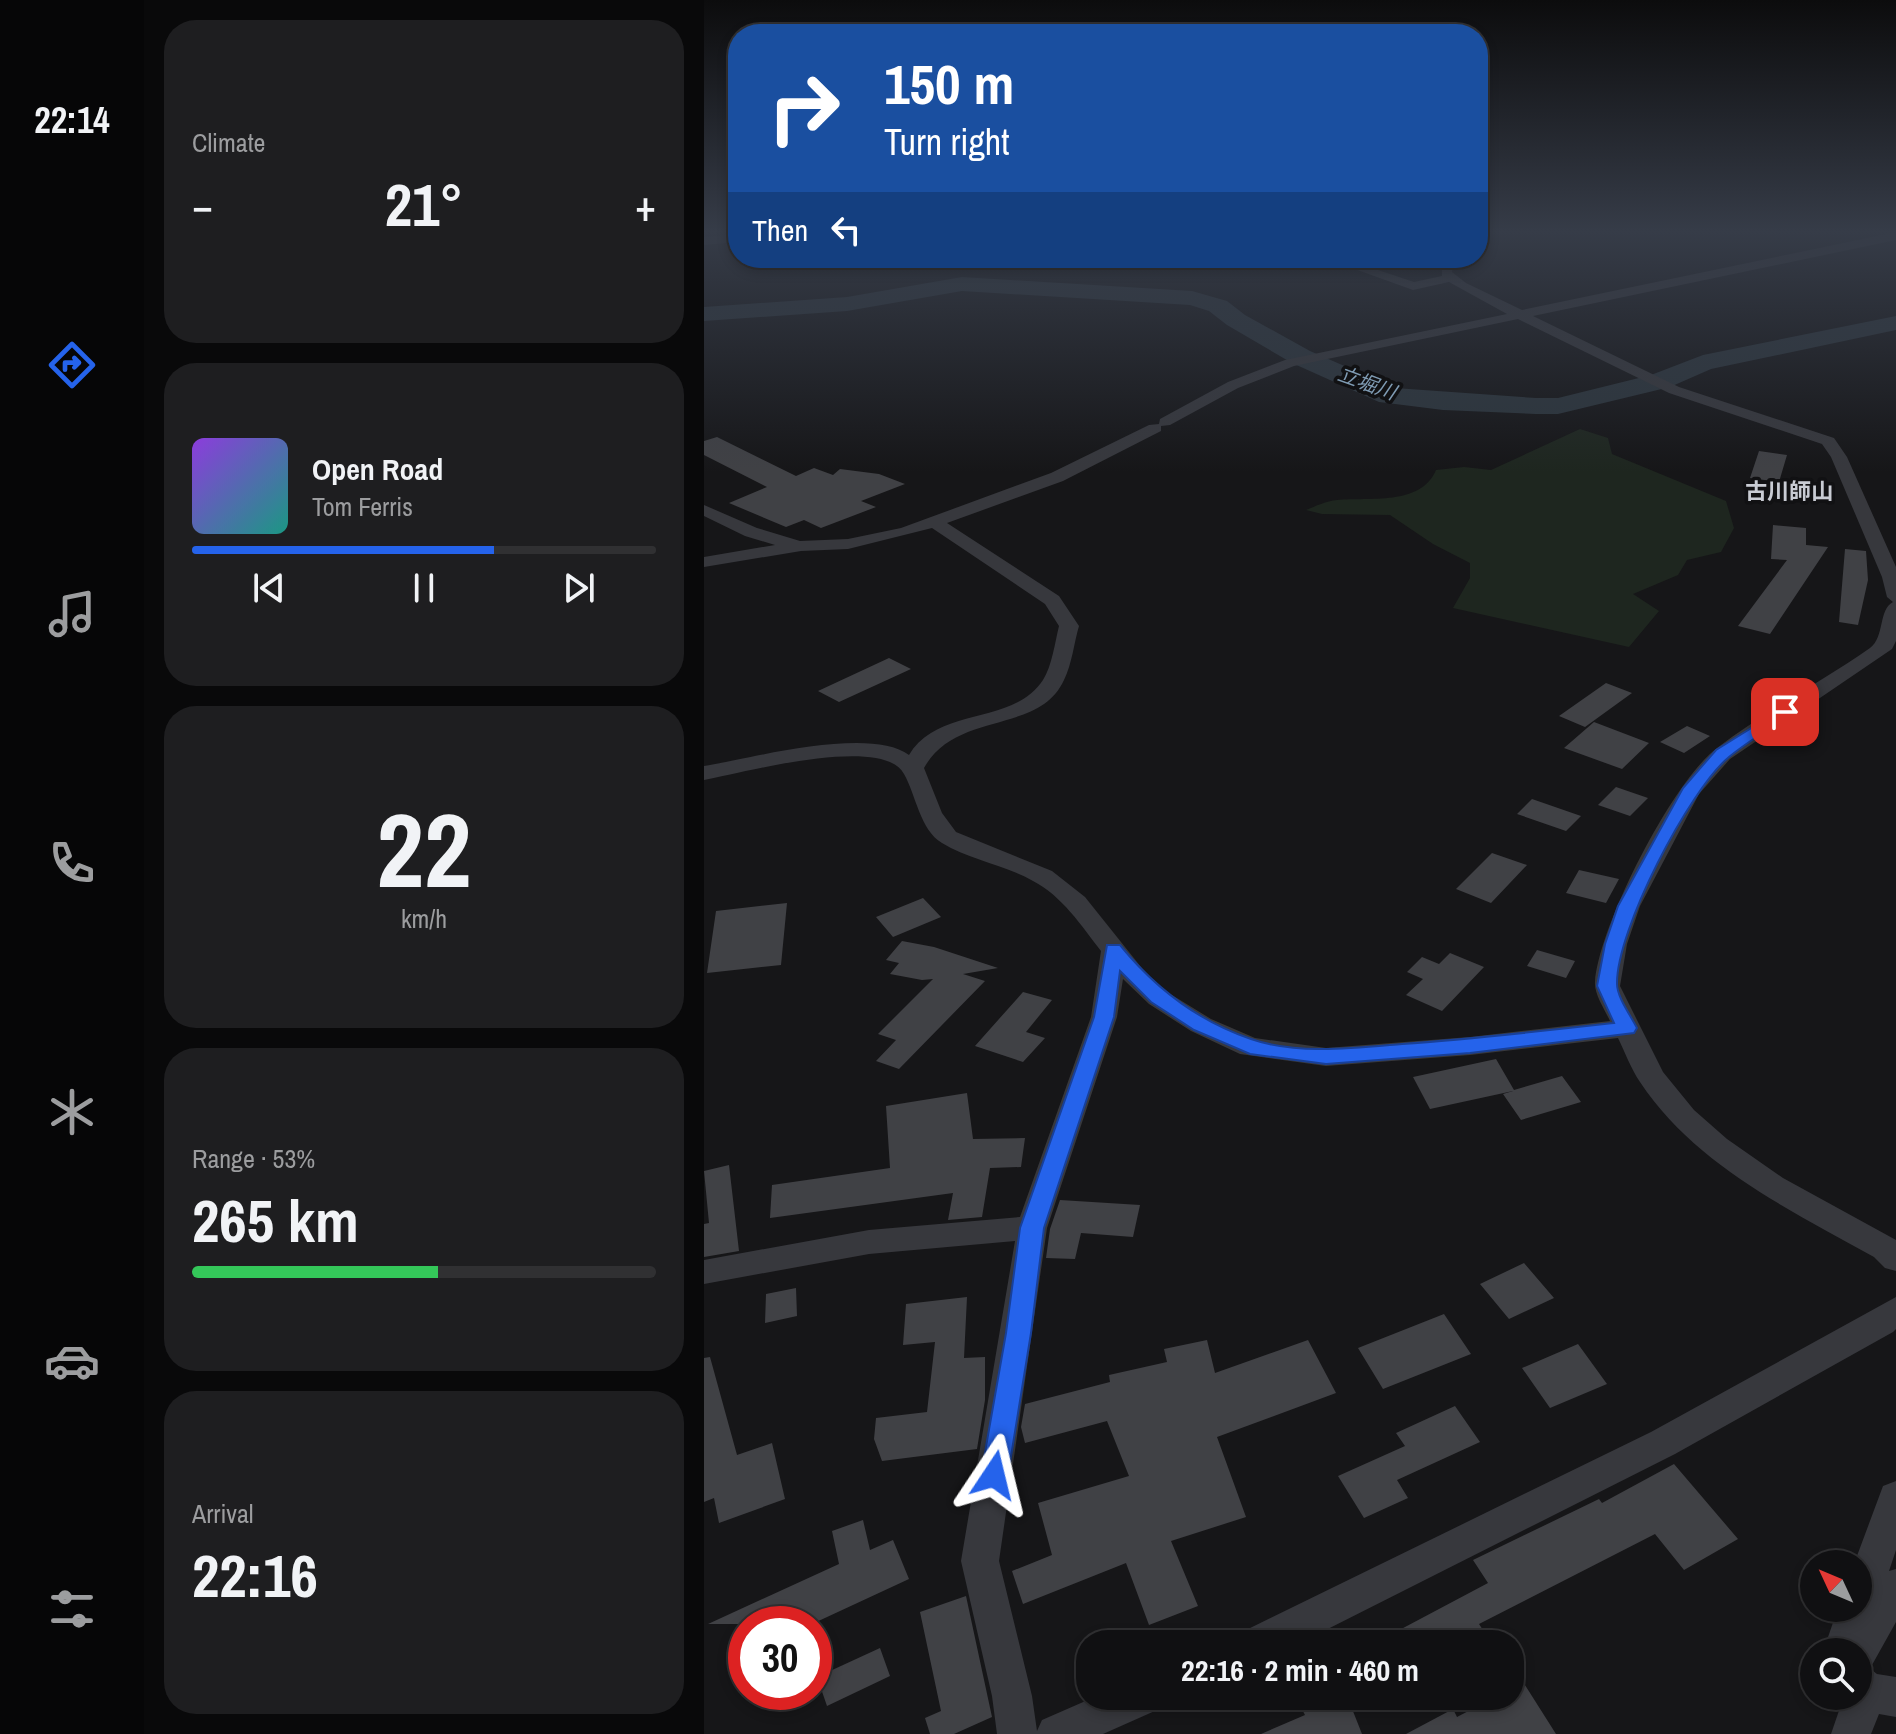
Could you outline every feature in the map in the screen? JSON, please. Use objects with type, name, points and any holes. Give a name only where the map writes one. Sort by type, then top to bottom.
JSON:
[{"type":"street","points":[[1510,310],[1674,390],[1828,441],[1839,457],[1891,577],[1896,597]]},
{"type":"street","points":[[704,562],[801,546],[876,539],[934,522],[1057,477],[1233,385],[1290,363],[1538,310]]},
{"type":"street","points":[[704,510],[751,532],[801,546]]},
{"type":"street","points":[[913,768],[923,750],[941,734],[1034,703],[1054,680],[1069,626],[1052,600],[934,522]]},
{"type":"street","points":[[1896,607],[1890,634],[1882,649],[1722,754],[1689,792],[1628,906],[1614,944],[1607,986],[1651,1077],[1684,1117],[1717,1146],[1772,1186],[1872,1241],[1896,1259]]},
{"type":"street","points":[[704,773],[818,752],[861,749],[894,754],[913,768],[931,813],[948,837],[1043,876],[1076,902],[1136,978],[1158,998],[1201,1025],[1250,1047],[1326,1057],[1470,1046],[1627,1028]]},
{"type":"street","points":[[1017,1734],[1012,1696],[980,1561],[1032,1228],[1104,1017],[1114,949]]},
{"type":"street","points":[[704,1272],[869,1242],[1032,1228]]},
{"type":"street","points":[[1286,1630],[1663,1443],[1881,1323],[1896,1310]]},
{"type":"street","points":[[1872,1566],[1896,1497]]},
{"type":"street","points":[[1866,1638],[1896,1586]]},
{"type":"street","points":[[1851,1734],[1874,1690]]},
{"type":"street","points":[[1056,1734],[1111,1710]]},
{"type":"shaded area","points":[[1580,429],[1608,438],[1612,454],[1726,501],[1734,528],[1721,552],[1687,560],[1678,575],[1633,594],[1659,611],[1629,647],[1453,608],[1470,578],[1470,563],[1433,544],[1390,515],[1322,514],[1306,510],[1333,501],[1407,495],[1429,482],[1436,470],[1464,467],[1491,470]]},
{"type":"building","points":[[717,437],[796,476],[814,468],[833,475],[840,469],[879,474],[905,484],[861,501],[876,507],[821,528],[804,520],[786,527],[729,503],[767,487],[704,455],[704,441]]},
{"type":"building","points":[[1759,451],[1787,455],[1779,482],[1750,478]]},
{"type":"building","points":[[1773,525],[1806,528],[1806,545],[1828,547],[1770,634],[1738,626],[1787,560],[1771,559]]},
{"type":"building","points":[[1845,549],[1866,551],[1868,580],[1858,625],[1839,622]]},
{"type":"building","points":[[889,658],[911,669],[839,702],[818,691]]},
{"type":"building","points":[[1606,683],[1632,693],[1585,727],[1559,716]]},
{"type":"building","points":[[1594,722],[1649,743],[1622,769],[1564,748]]},
{"type":"building","points":[[1687,726],[1710,736],[1684,753],[1660,742]]},
{"type":"building","points":[[1616,787],[1648,798],[1630,816],[1598,805]]},
{"type":"building","points":[[1532,799],[1581,816],[1566,831],[1517,814]]},
{"type":"building","points":[[1492,853],[1527,865],[1491,903],[1456,889]]},
{"type":"building","points":[[1579,870],[1619,879],[1606,903],[1566,893]]},
{"type":"building","points":[[923,898],[941,917],[893,937],[876,917]]},
{"type":"building","points":[[787,903],[781,965],[707,973],[716,911]]},
{"type":"building","points":[[902,941],[934,947],[998,968],[963,974],[985,981],[899,1069],[876,1061],[896,1040],[878,1034],[933,979],[890,974],[899,963],[886,960]]},
{"type":"building","points":[[1537,950],[1575,961],[1566,978],[1527,966]]},
{"type":"building","points":[[1450,953],[1484,967],[1442,1011],[1406,995],[1423,979],[1407,972],[1422,957],[1439,964]]},
{"type":"building","points":[[1023,992],[1052,1000],[1026,1032],[1045,1038],[1023,1062],[975,1046]]},
{"type":"building","points":[[1496,1059],[1514,1090],[1562,1076],[1581,1102],[1521,1120],[1503,1094],[1513,1091],[1430,1109],[1413,1077]]},
{"type":"building","points":[[967,1093],[973,1139],[1025,1138],[1021,1167],[990,1168],[982,1217],[948,1220],[953,1193],[770,1218],[772,1185],[890,1168],[886,1106]]},
{"type":"building","points":[[729,1165],[739,1251],[704,1257],[704,1224],[709,1223],[704,1171]]},
{"type":"building","points":[[1060,1200],[1140,1205],[1133,1237],[1081,1233],[1075,1259],[1046,1258],[1050,1229]]},
{"type":"building","points":[[1524,1263],[1554,1298],[1509,1319],[1480,1284]]},
{"type":"building","points":[[796,1288],[797,1316],[765,1323],[766,1294]]},
{"type":"building","points":[[967,1297],[964,1358],[985,1357],[985,1400],[977,1449],[882,1461],[874,1439],[876,1418],[927,1412],[935,1342],[903,1345],[906,1304]]},
{"type":"building","points":[[1444,1314],[1471,1354],[1383,1389],[1358,1348]]},
{"type":"building","points":[[1207,1340],[1215,1373],[1308,1340],[1336,1393],[1217,1437],[1246,1517],[1171,1541],[1198,1606],[1149,1625],[1126,1563],[1023,1604],[1012,1571],[1052,1555],[1038,1503],[1129,1476],[1107,1421],[1025,1443],[1021,1427],[1025,1404],[1110,1382],[1109,1375],[1167,1362],[1164,1349]]},
{"type":"building","points":[[1578,1344],[1607,1384],[1550,1408],[1522,1368]]},
{"type":"building","points":[[710,1357],[737,1455],[772,1443],[785,1499],[719,1523],[714,1498],[704,1502],[704,1358]]},
{"type":"building","points":[[1455,1406],[1480,1442],[1397,1480],[1408,1498],[1364,1518],[1338,1476],[1405,1446],[1396,1433]]},
{"type":"building","points":[[1674,1464],[1738,1539],[1684,1570],[1655,1534],[1479,1624],[1483,1630],[1399,1630],[1488,1583],[1473,1560],[1599,1499],[1602,1503]]},
{"type":"building","points":[[863,1520],[870,1550],[893,1540],[909,1579],[832,1615],[832,1606],[747,1606],[839,1564],[832,1531]]},
{"type":"building","points":[[966,1596],[992,1717],[954,1734],[930,1734],[925,1718],[941,1711],[920,1612]]},
{"type":"building","points":[[728,1615],[728,1624],[708,1624]]},
{"type":"building","points":[[880,1648],[890,1676],[832,1704],[832,1670]]},
{"type":"building","points":[[1524,1684],[1556,1734],[1406,1734],[1451,1710],[1457,1717],[1470,1710],[1524,1710]]},
{"type":"building","points":[[1302,1710],[1353,1710],[1362,1734],[1261,1734],[1305,1715]]},
{"type":"waterway","name":"立堀川","points":[[704,314],[762,310]]},
{"type":"waterway","name":"立堀川","points":[[1223,310],[1301,357],[1389,396],[1536,406],[1558,406],[1660,381],[1703,363],[1896,323]]},
{"type":"district","name":"古川師山","points":[[1789,491]]},
{"type":"route","points":[[994,1475],[1032,1228],[1104,1017],[1114,949],[1136,978],[1158,998],[1201,1025],[1250,1047],[1326,1057],[1470,1046],[1627,1028],[1607,986],[1614,944],[1628,906],[1689,792],[1722,754],[1785,712]]}]
